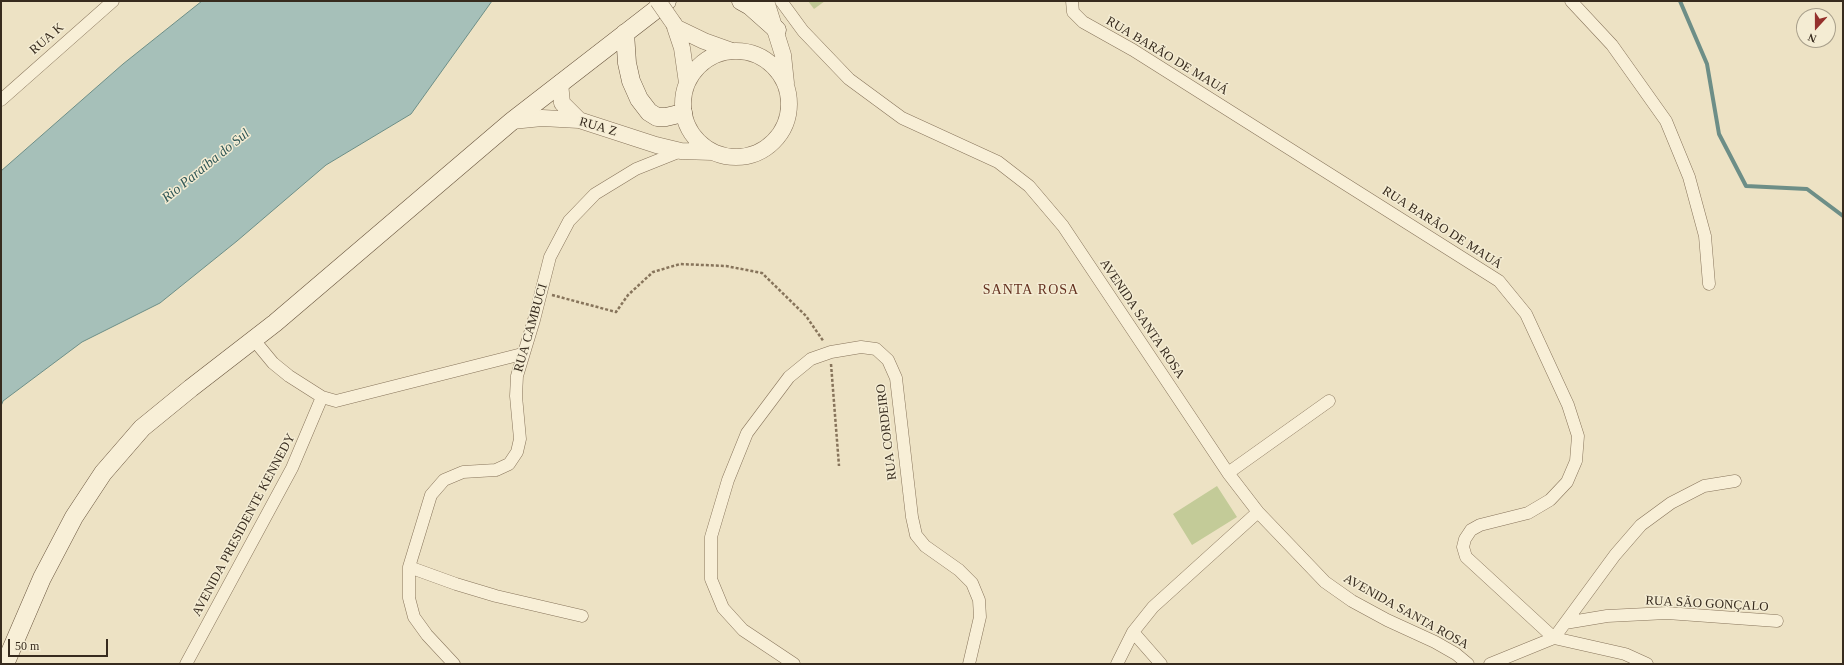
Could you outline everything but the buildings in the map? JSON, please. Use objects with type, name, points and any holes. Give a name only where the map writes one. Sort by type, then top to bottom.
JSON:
[{"type":"main road","points":[[6,664],[46,571],[74,517],[103,473],[142,428],[254,340],[512,121],[667,1]]},
{"type":"main road","points":[[741,1],[750,6],[777,30]]},
{"type":"main road","points":[[625,33],[630,75],[639,100],[649,112],[657,117],[666,117],[683,113]]},
{"type":"street","name":"RUA K","points":[[1,100],[112,1]]},
{"type":"street","points":[[658,1],[675,26],[687,82]]},
{"type":"street","points":[[733,51],[719,54],[706,60],[695,70],[687,82],[683,98],[683,113],[693,136],[712,152],[729,157],[747,156],[764,150],[777,138],[786,123],[789,105],[783,55],[777,30],[766,1]]},
{"type":"street","name":"AVENIDA SANTA ROSA","points":[[781,1],[803,31],[849,79],[902,118],[998,162],[1029,186],[1063,226],[1228,473],[1258,512],[1325,582],[1352,601],[1387,620],[1435,642],[1456,654],[1468,664]]},
{"type":"street","name":"RUA BARÃO DE MAUÁ","points":[[1072,1],[1073,12],[1083,22],[1132,50],[1499,281],[1526,314],[1568,405],[1578,436],[1576,461],[1567,482],[1550,500],[1528,513],[1480,526],[1471,530],[1464,539],[1463,547],[1466,557],[1554,638]]},
{"type":"street","points":[[1571,1],[1612,45],[1666,121],[1689,177],[1705,236],[1709,284]]},
{"type":"street","points":[[675,26],[704,41],[733,51],[750,53],[766,60],[779,72],[786,88]]},
{"type":"street","points":[[560,83],[562,103],[579,120]]},
{"type":"street","name":"RUA Z","points":[[512,121],[542,118],[579,120],[656,145],[682,151],[712,152]]},
{"type":"street","name":"RUA CAMBUCI","points":[[454,664],[427,635],[414,617],[409,598],[408,567],[431,495],[444,480],[463,472],[496,470],[509,464],[517,452],[520,439],[516,396],[517,376],[522,354],[542,292],[550,257],[569,221],[595,194],[636,169],[682,151]]},
{"type":"street","points":[[254,340],[273,362],[289,376],[322,398],[336,401],[522,354]]},
{"type":"street","name":"RUA CORDEIRO","points":[[794,664],[743,630],[723,608],[712,579],[711,537],[728,480],[747,433],[789,377],[811,358],[830,352],[861,347],[876,349],[888,360],[896,378],[912,517],[916,535],[925,546],[959,570],[972,583],[979,600],[980,617],[969,664]]},
{"type":"street","name":"AVENIDA PRESIDENTE KENNEDY","points":[[186,664],[292,468],[322,398]]},
{"type":"street","points":[[1228,473],[1329,401]]},
{"type":"street","points":[[1490,664],[1554,638],[1615,555],[1641,525],[1671,502],[1704,486],[1735,481]]},
{"type":"street","points":[[1117,664],[1133,632],[1153,607],[1258,512]]},
{"type":"street","points":[[408,567],[496,596],[582,616]]},
{"type":"street","name":"RUA SÃO GONÇALO","points":[[1565,623],[1607,616],[1667,613],[1777,622]]},
{"type":"street","points":[[1133,632],[1161,664]]},
{"type":"street","points":[[1554,638],[1625,654],[1647,664]]},
{"type":"path","points":[[542,292],[616,312],[628,295],[653,272],[680,264],[726,266],[762,273],[806,316],[830,352],[838,466]]},
{"type":"green space","points":[[808,1],[825,1],[814,9]]},
{"type":"green space","points":[[1217,486],[1237,517],[1192,545],[1173,514]]},
{"type":"water","name":"Rio Paraíba do Sul","points":[[202,1],[492,1],[411,114],[326,165],[237,241],[160,303],[82,342],[3,401],[1,406],[1,171],[123,64]]},
{"type":"waterway","points":[[1680,1],[1707,64],[1719,134],[1746,186],[1807,189],[1843,216]]},
{"type":"district","name":"SANTA ROSA","points":[[1031,290]]}]
